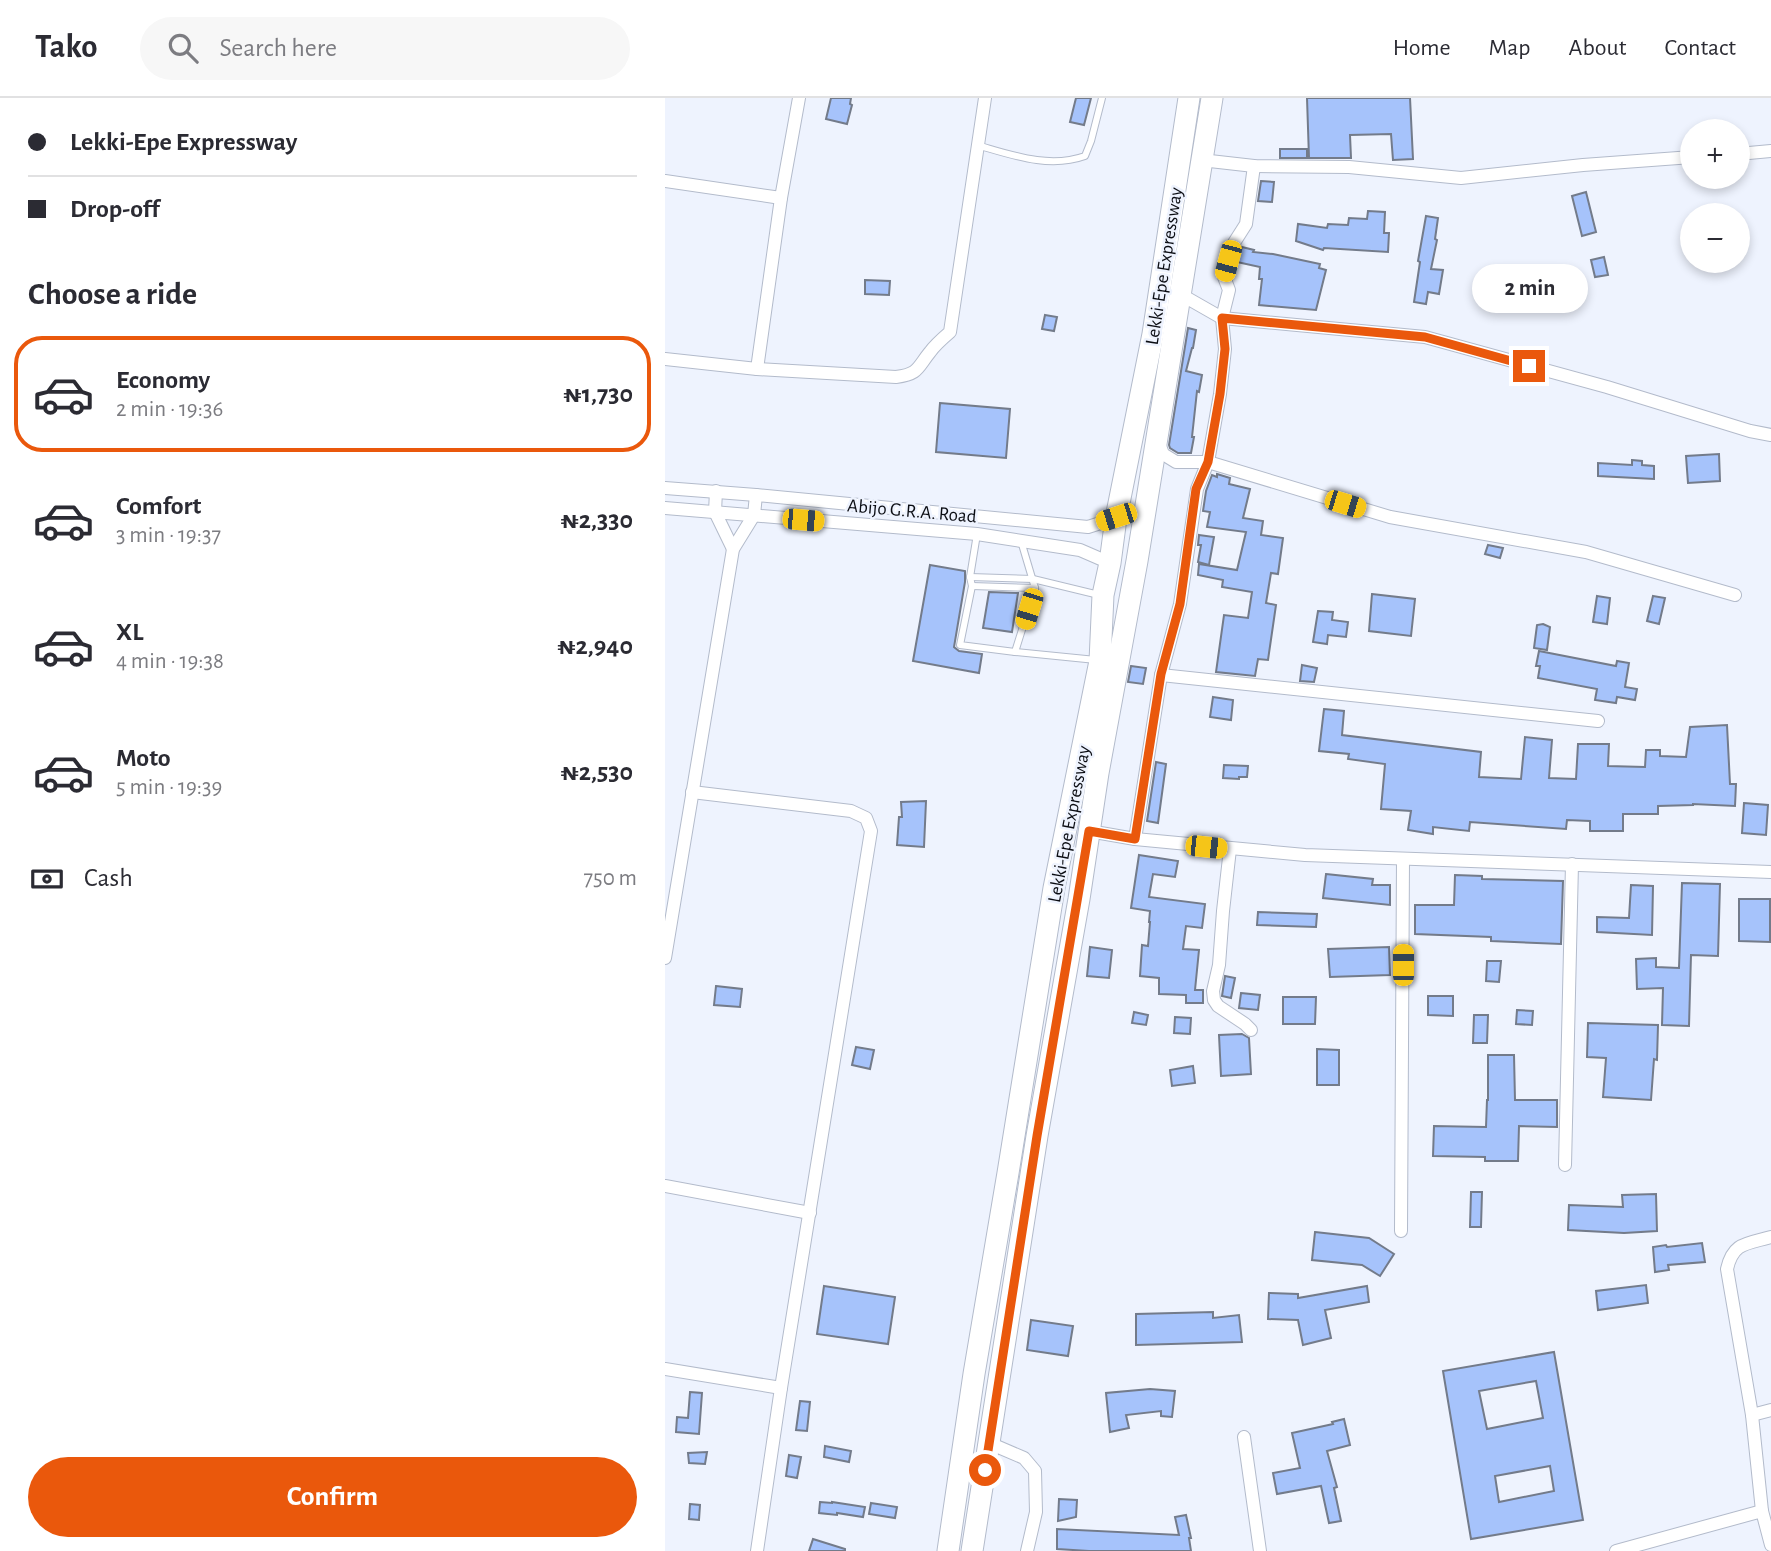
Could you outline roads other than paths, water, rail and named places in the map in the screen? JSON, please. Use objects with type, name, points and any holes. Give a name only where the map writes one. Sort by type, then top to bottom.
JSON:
[{"type":"highway","name":"Lekki-Epe Expressway","points":[[949,1551],[974,1374],[1054,888],[1100,660],[1103,595],[1153,334],[1189,98]]},
{"type":"highway","name":"Lekki-Epe Expressway","points":[[972,1551],[1037,1136],[1137,561],[1212,98]]},
{"type":"highway","points":[[1008,1173],[1032,1176]]},
{"type":"street","points":[[757,369],[781,198],[799,98]]},
{"type":"street","points":[[665,359],[757,369],[896,377],[911,375],[950,332],[985,98]]},
{"type":"street","points":[[1750,153],[1771,151]]},
{"type":"street","points":[[1201,160],[1254,166],[1349,167],[1461,178],[1680,158]]},
{"type":"street","points":[[1135,839],[1161,674],[1180,604],[1196,489],[1208,462],[1220,394],[1225,349],[1222,318],[1229,290],[1224,276],[1231,246],[1246,224],[1254,166]]},
{"type":"street","points":[[665,181],[781,198]]},
{"type":"street","points":[[1180,294],[1222,318],[1425,337],[1771,435]]},
{"type":"street","points":[[1157,437],[1163,454],[1176,462],[1208,462],[1390,517],[1586,552],[1735,595]]},
{"type":"street","name":"Abijo G.R.A. Road","points":[[665,488],[1088,527],[1116,517]]},
{"type":"street","points":[[716,491],[715,512],[733,549]]},
{"type":"street","points":[[665,958],[671,880],[692,792],[733,549],[754,516],[756,495]]},
{"type":"street","name":"Abijo G.R.A. Road","points":[[665,508],[977,534],[1080,550],[1110,563]]},
{"type":"street","points":[[1161,674],[1598,722]]},
{"type":"street","points":[[692,792],[851,811],[866,818],[871,831],[757,1551]]},
{"type":"street","points":[[1089,831],[1135,839],[1305,855],[1771,872]]},
{"type":"street","points":[[1230,849],[1220,965],[1213,991],[1214,1000],[1217,1006],[1251,1030]]},
{"type":"street","points":[[1401,1231],[1403,859]]},
{"type":"street","points":[[1565,1165],[1572,864]]},
{"type":"street","points":[[665,1186],[810,1213]]},
{"type":"street","points":[[1771,1237],[1739,1247],[1730,1256],[1727,1269],[1752,1415],[1762,1511],[1771,1545]]},
{"type":"street","points":[[665,1369],[781,1388]]},
{"type":"street","points":[[1752,1415],[1771,1410]]},
{"type":"street","points":[[1244,1437],[1261,1551]]},
{"type":"street","points":[[989,1443],[1024,1458],[1035,1471],[1036,1513],[1027,1551]]},
{"type":"street","points":[[1616,1551],[1762,1511]]},
{"type":"lane","points":[[978,145],[1030,159],[1075,160],[1085,156],[1102,98]]},
{"type":"lane","points":[[977,534],[970,577],[972,586],[960,645],[1100,660]]},
{"type":"lane","points":[[1015,652],[1035,588],[1021,541]]},
{"type":"lane","points":[[970,577],[1033,579],[1103,595]]},
{"type":"lane","points":[[972,586],[1035,588]]}]
